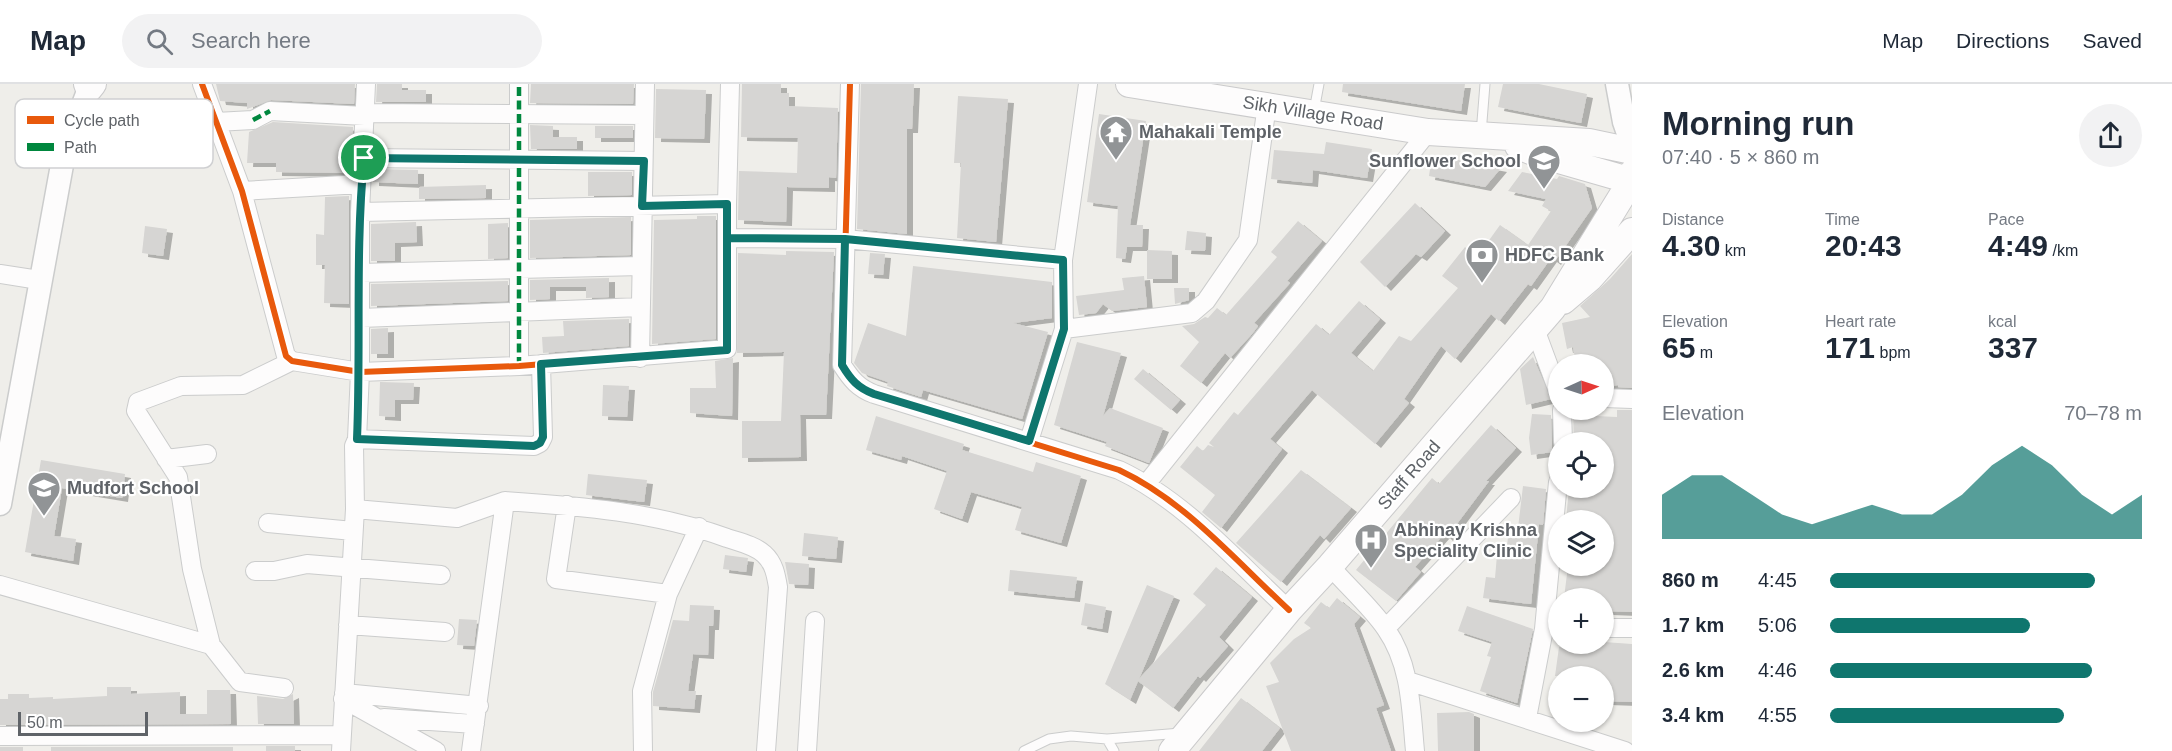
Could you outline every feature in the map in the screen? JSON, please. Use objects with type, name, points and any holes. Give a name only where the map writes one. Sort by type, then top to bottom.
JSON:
[{"type":"main road","name":"Sikh Village Road","points":[[1129,84],[1428,132],[1588,142],[1632,151]]},
{"type":"main road","name":"Sikh Village Road","points":[[1490,137],[1538,154],[1632,181]]},
{"type":"main road","name":"Staff Road","points":[[1172,751],[1289,610],[1330,566],[1552,308],[1632,181],[1632,173]]},
{"type":"main road","name":"Staff Road","points":[[1552,308],[1590,278],[1632,231]]},
{"type":"street","points":[[202,84],[208,99]]},
{"type":"street","points":[[0,736],[341,743],[355,510],[354,446],[357,439],[361,318],[360,212],[366,84]]},
{"type":"street","points":[[519,84],[519,366]]},
{"type":"street","points":[[640,358],[645,84]]},
{"type":"street","points":[[213,114],[242,191],[286,356],[292,361],[360,372],[519,366],[727,350],[730,84]]},
{"type":"street","points":[[850,84],[842,365],[850,379],[861,389],[874,394],[1119,470],[1147,483],[1169,498],[1289,610]]},
{"type":"street","points":[[1029,441],[1064,329],[1063,260],[1088,84]]},
{"type":"street","points":[[1617,84],[1624,122],[1632,145]]},
{"type":"street","points":[[1630,84],[1632,105]]},
{"type":"street","points":[[1064,329],[1192,313],[1206,301],[1248,240],[1267,105]]},
{"type":"street","points":[[216,122],[253,120],[270,111],[365,114],[644,115]]},
{"type":"street","points":[[1147,483],[1428,132]]},
{"type":"street","points":[[364,158],[644,161]]},
{"type":"street","points":[[0,504],[61,168]]},
{"type":"street","points":[[242,191],[362,184]]},
{"type":"street","points":[[360,212],[727,204]]},
{"type":"street","points":[[727,238],[845,239],[1063,260]]},
{"type":"street","points":[[360,273],[641,266]]},
{"type":"street","points":[[0,274],[39,280]]},
{"type":"street","points":[[361,318],[640,307]]},
{"type":"street","points":[[1535,329],[1548,364]]},
{"type":"street","points":[[284,688],[240,682],[211,645],[192,569],[178,477],[136,411],[138,402],[182,386],[243,385],[292,361]]},
{"type":"street","points":[[357,439],[534,446],[540,443],[543,437],[541,364]]},
{"type":"street","points":[[1614,398],[1632,399]]},
{"type":"street","points":[[166,459],[207,454]]},
{"type":"street","points":[[1386,628],[1511,498]]},
{"type":"street","points":[[1553,588],[1557,498]]},
{"type":"street","points":[[355,510],[457,518],[505,501],[567,505],[651,517],[699,527],[756,548],[766,556],[776,570],[778,587],[766,751]]},
{"type":"street","points":[[471,751],[505,501]]},
{"type":"street","points":[[567,505],[556,579],[668,594]]},
{"type":"street","points":[[268,523],[353,531]]},
{"type":"street","points":[[643,751],[642,691],[668,594],[699,527]]},
{"type":"street","points":[[255,571],[274,571],[307,564],[441,575]]},
{"type":"street","points":[[1330,566],[1386,628],[1397,648],[1408,681],[1415,751]]},
{"type":"street","points":[[0,585],[211,645]]},
{"type":"street","points":[[807,751],[814,621]]},
{"type":"street","points":[[348,625],[445,632]]},
{"type":"street","points":[[1614,628],[1632,628]]},
{"type":"street","points":[[1527,718],[1548,640]]},
{"type":"street","points":[[1408,681],[1625,751]]},
{"type":"street","points":[[344,696],[478,706]]},
{"type":"street","points":[[344,696],[436,751]]},
{"type":"street","points":[[380,718],[475,724]]},
{"type":"lane","points":[[1314,113],[1319,84]]},
{"type":"lane","points":[[1485,84],[1490,137]]},
{"type":"lane","points":[[1024,751],[1049,739],[1071,736],[1107,739],[1189,732]]},
{"type":"lane","points":[[1107,739],[1114,751]]},
{"type":"building","points":[[216,84],[355,84],[354,104],[271,100],[247,109],[247,103],[220,101]]},
{"type":"building","points":[[377,84],[402,84],[402,90],[426,90],[426,102],[376,102]]},
{"type":"building","points":[[531,84],[634,84],[633,104],[530,103]]},
{"type":"building","points":[[742,84],[781,84],[781,93],[789,93],[789,106],[838,108],[836,178],[829,177],[829,188],[787,187],[786,222],[738,220],[739,171],[797,173],[798,138],[741,137]]},
{"type":"building","points":[[861,84],[914,84],[912,129],[907,129],[907,234],[857,229]]},
{"type":"building","points":[[1343,84],[1465,84],[1461,111],[1342,92]]},
{"type":"building","points":[[1503,84],[1539,84],[1587,94],[1581,123],[1498,107]]},
{"type":"building","points":[[656,89],[706,90],[704,139],[655,138]]},
{"type":"building","points":[[958,96],[1008,99],[996,242],[957,238],[961,163],[954,163]]},
{"type":"building","name":"Mahakali Temple","points":[[1099,114],[1146,121],[1130,225],[1143,225],[1142,247],[1127,247],[1125,259],[1116,258],[1118,206],[1087,202]]},
{"type":"building","points":[[273,122],[353,127],[351,173],[276,172],[276,163],[247,163],[249,132]]},
{"type":"building","points":[[530,125],[553,126],[553,137],[577,137],[577,149],[531,149]]},
{"type":"building","points":[[595,126],[633,126],[633,138],[595,138]]},
{"type":"building","points":[[1326,142],[1372,149],[1367,178],[1313,170],[1312,183],[1271,179],[1274,150],[1324,154]]},
{"type":"building","points":[[1432,155],[1501,168],[1485,187],[1429,176]]},
{"type":"building","points":[[373,169],[418,170],[418,184],[373,182]]},
{"type":"building","points":[[588,172],[632,172],[632,195],[588,196]]},
{"type":"building","points":[[1522,172],[1557,179],[1559,176],[1585,184],[1592,208],[1555,261],[1551,258],[1531,286],[1528,284],[1499,321],[1491,314],[1455,359],[1441,346],[1404,399],[1409,403],[1375,444],[1312,390],[1270,439],[1282,449],[1221,528],[1202,512],[1215,495],[1180,467],[1197,446],[1203,451],[1208,445],[1214,447],[1209,443],[1234,412],[1238,415],[1316,324],[1329,335],[1359,301],[1380,319],[1351,353],[1373,371],[1399,336],[1411,341],[1458,288],[1442,276],[1465,247],[1477,257],[1500,225],[1528,245],[1551,211],[1542,206],[1546,199],[1508,191]]},
{"type":"building","points":[[486,185],[486,198],[419,199],[419,187]]},
{"type":"building","points":[[349,196],[349,304],[324,303],[325,265],[316,265],[316,234],[324,235],[325,197]]},
{"type":"building","points":[[1415,203],[1445,231],[1421,257],[1416,254],[1385,287],[1360,262]]},
{"type":"building","points":[[697,216],[716,216],[716,339],[652,344],[654,220],[697,219]]},
{"type":"building","points":[[631,217],[631,255],[530,258],[530,220]]},
{"type":"building","points":[[1298,221],[1322,241],[1287,281],[1290,283],[1254,323],[1258,326],[1252,334],[1230,358],[1225,353],[1201,383],[1180,366],[1199,342],[1182,326],[1194,324],[1205,317],[1208,318],[1217,308],[1226,315],[1277,257],[1271,252]]},
{"type":"building","points":[[416,222],[417,242],[395,243],[395,261],[371,261],[371,224]]},
{"type":"building","points":[[508,223],[508,258],[488,259],[488,224]]},
{"type":"building","points":[[145,226],[167,229],[163,256],[142,253]]},
{"type":"building","points":[[1187,231],[1206,233],[1205,251],[1185,250]]},
{"type":"building","points":[[1147,250],[1172,251],[1172,279],[1147,279]]},
{"type":"building","points":[[786,251],[834,252],[826,415],[800,415],[801,457],[742,458],[742,421],[781,421],[784,352],[737,353],[738,253],[786,255]]},
{"type":"building","points":[[870,253],[885,254],[883,275],[868,274]]},
{"type":"building","points":[[1632,254],[1632,388],[1614,386],[1614,354],[1574,354],[1573,347],[1567,349],[1562,323],[1590,317],[1580,306],[1610,279]]},
{"type":"building","points":[[913,266],[1052,282],[1052,318],[1013,323],[1048,332],[1022,419],[923,390],[921,397],[887,386],[888,382],[862,373],[854,363],[868,323],[906,336]]},
{"type":"building","points":[[1144,276],[1147,307],[1112,311],[1103,304],[1096,313],[1079,315],[1076,296],[1124,290],[1122,278]]},
{"type":"building","points":[[609,278],[609,297],[586,298],[586,287],[550,287],[550,299],[530,300],[530,280]]},
{"type":"building","points":[[508,281],[508,301],[371,306],[371,284]]},
{"type":"building","points":[[1174,288],[1189,288],[1189,300],[1175,304]]},
{"type":"building","points":[[629,319],[629,346],[543,353],[542,337],[564,336],[563,321]]},
{"type":"building","points":[[388,328],[388,354],[371,354],[371,329]]},
{"type":"building","points":[[1077,342],[1121,353],[1103,416],[1110,408],[1163,428],[1149,463],[1105,446],[1107,442],[1054,425]]},
{"type":"building","points":[[1533,357],[1548,392],[1548,400],[1526,405],[1520,369]]},
{"type":"building","points":[[733,358],[732,416],[690,413],[690,388],[716,388],[715,361]]},
{"type":"building","points":[[1143,369],[1180,400],[1171,410],[1134,379]]},
{"type":"building","points":[[380,382],[414,383],[413,400],[395,400],[395,417],[379,416]]},
{"type":"building","points":[[603,385],[629,386],[627,417],[602,416]]},
{"type":"building","points":[[1617,410],[1632,410],[1632,612],[1614,611],[1614,588],[1565,588],[1567,576],[1614,576],[1614,510],[1567,510],[1568,498],[1614,498],[1614,432],[1574,432],[1573,420],[1614,420],[1614,417],[1617,417]]},
{"type":"building","points":[[1532,414],[1548,415],[1548,420],[1551,420],[1551,432],[1548,432],[1548,453],[1531,455],[1529,438]]},
{"type":"building","points":[[876,416],[964,444],[962,450],[1033,472],[1036,462],[1081,476],[1061,543],[1015,530],[1022,507],[971,492],[962,519],[934,509],[947,471],[902,456],[901,460],[866,450]]},
{"type":"building","points":[[1491,425],[1516,448],[1486,481],[1489,481],[1447,537],[1444,534],[1415,567],[1421,572],[1396,601],[1356,570],[1432,478],[1439,484]]},
{"type":"building","name":"Mudfort School","points":[[41,460],[125,474],[122,498],[62,488],[54,536],[76,539],[73,561],[25,552]]},
{"type":"building","points":[[1301,470],[1351,508],[1324,539],[1320,535],[1281,582],[1236,543]]},
{"type":"building","points":[[588,474],[647,480],[644,502],[586,495]]},
{"type":"building","points":[[1523,486],[1546,489],[1543,525],[1539,524],[1531,604],[1483,598],[1486,577],[1495,578],[1497,555],[1506,556],[1509,527],[1518,528]]},
{"type":"building","points":[[804,533],[838,537],[836,559],[802,556]]},
{"type":"building","points":[[725,555],[748,558],[746,572],[723,569]]},
{"type":"building","points":[[785,562],[809,564],[808,585],[789,584]]},
{"type":"building","points":[[1216,567],[1252,597],[1219,637],[1228,646],[1200,678],[1198,676],[1173,708],[1138,681],[1130,700],[1105,684],[1147,585],[1174,596],[1139,679],[1206,605],[1193,594]]},
{"type":"building","points":[[1010,570],[1077,577],[1074,598],[1008,591]]},
{"type":"building","points":[[1337,598],[1360,617],[1354,624],[1384,705],[1376,708],[1391,751],[1291,751],[1266,686],[1279,682],[1270,663],[1294,639],[1311,628],[1304,623],[1321,602],[1329,608]]},
{"type":"building","points":[[1085,603],[1106,607],[1102,629],[1081,625]]},
{"type":"building","points":[[690,605],[714,606],[713,626],[709,626],[708,655],[693,654],[688,691],[696,691],[694,709],[653,706],[653,692],[673,620],[689,621]]},
{"type":"building","points":[[1467,606],[1533,629],[1517,703],[1480,691],[1491,657],[1487,656],[1492,642],[1458,631]]},
{"type":"building","points":[[459,619],[477,620],[474,646],[457,645]]},
{"type":"building","points":[[1614,643],[1632,644],[1632,702],[1614,701],[1614,666],[1556,666],[1558,654],[1614,654]]},
{"type":"building","points":[[107,687],[131,687],[131,694],[180,692],[180,714],[207,714],[207,690],[230,690],[231,724],[0,725],[0,699],[8,699],[8,694],[29,694],[29,698],[53,697],[53,699],[107,696]]},
{"type":"building","points":[[293,694],[294,724],[258,724],[257,696],[283,699]]},
{"type":"building","points":[[1241,698],[1280,728],[1262,751],[1199,751]]},
{"type":"building","points":[[1469,712],[1474,714],[1474,751],[1438,751],[1437,713]]},
{"type":"building","points":[[266,746],[295,746],[295,751],[266,751]]},
{"type":"building","points":[[0,747],[23,747],[23,751],[0,751]]},
{"type":"building","points":[[51,747],[233,747],[233,751],[51,751]]},
{"type":"marked path","points":[[519,84],[519,366]]},
{"type":"marked path","points":[[253,120],[270,111]]},
{"type":"cycle path","points":[[202,84],[208,99]]},
{"type":"cycle path","points":[[850,84],[842,365],[852,379],[859,386],[874,394],[1119,470],[1143,483],[1188,515],[1289,610]]},
{"type":"cycle path","points":[[213,113],[242,191],[286,356],[292,361],[360,372],[519,366],[727,349],[727,204]]},
{"type":"place","name":"Mahakali Temple","points":[[1116,161]]},
{"type":"place","name":"Sunflower School","points":[[1544,190]]},
{"type":"place","name":"HDFC Bank","points":[[1482,284]]},
{"type":"place","name":"Mudfort School","points":[[44,517]]},
{"type":"place","name":"Abhinay Krishna Speciality Clinic","points":[[1371,569]]},
{"type":"route","points":[[364,158],[360,212],[361,318],[357,439],[534,446],[540,443],[543,437],[541,364],[727,350],[727,238],[845,239],[842,365],[850,379],[861,389],[874,394],[1029,441],[1064,329],[1063,260],[845,239],[786,239],[727,238],[727,204],[642,206],[644,161],[364,158]]}]
